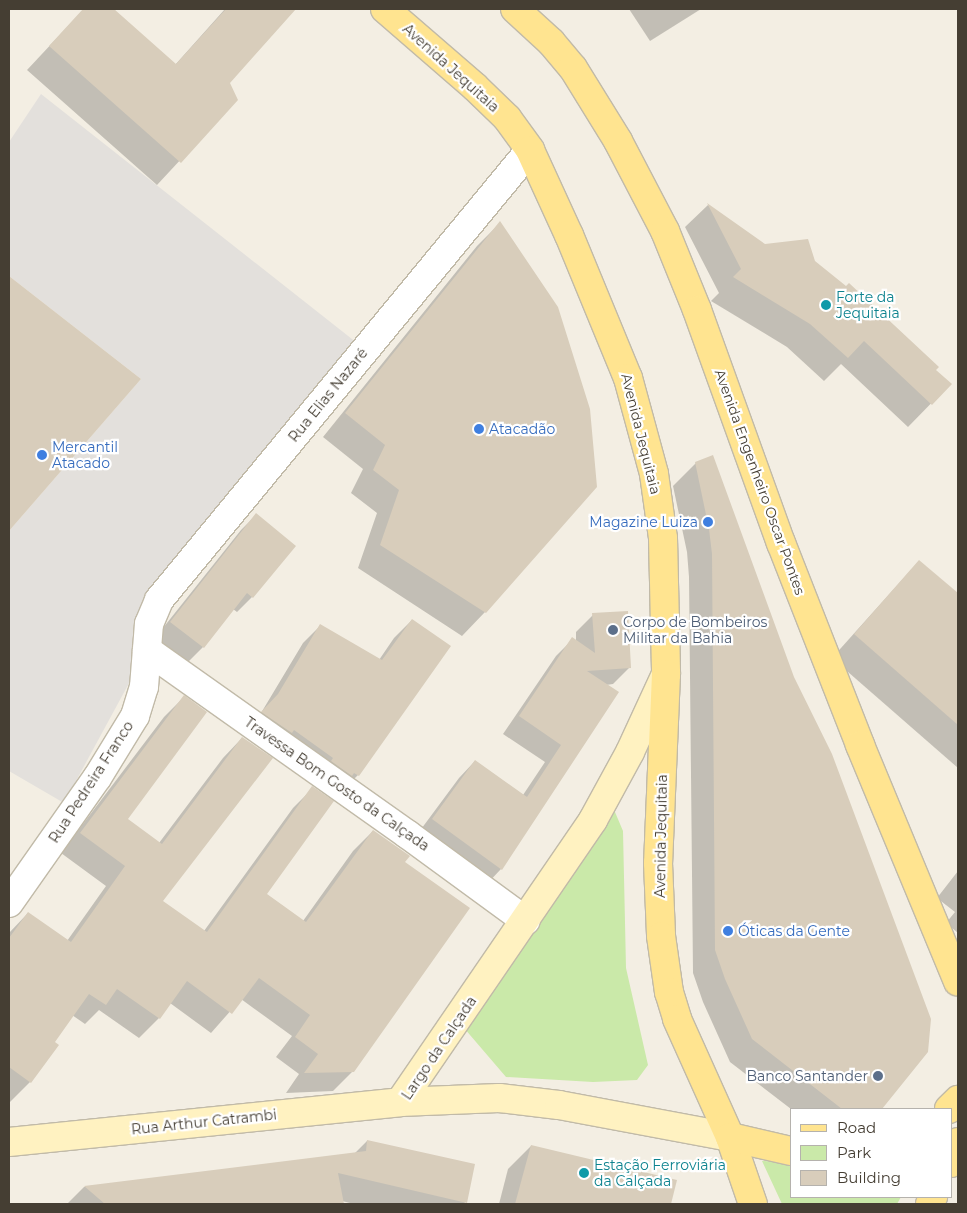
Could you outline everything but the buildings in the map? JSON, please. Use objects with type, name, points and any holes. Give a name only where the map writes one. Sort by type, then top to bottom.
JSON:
[{"type":"main road","name":"Avenida Jequitaia","points":[[385,9],[475,87],[507,118],[530,150],[569,235],[628,378],[649,456],[663,538],[666,674],[658,863],[662,945],[669,992],[677,1019],[730,1137]]},
{"type":"main road","name":"Avenida Engenheiro Oscar Pontes","points":[[515,9],[551,42],[572,68],[618,141],[665,231],[697,310],[781,543],[856,736],[958,982]]},
{"type":"main road","name":"Largo da Calçada","points":[[400,1102],[526,921],[593,820],[630,752],[666,674]]},
{"type":"main road","name":"Largo da Calçada","points":[[400,1102],[499,1098],[559,1105],[730,1137]]},
{"type":"main road","name":"Rua Arthur Catrambi","points":[[9,1142],[400,1102]]},
{"type":"main road","points":[[730,1137],[790,1151]]},
{"type":"main road","points":[[730,1137],[753,1204]]},
{"type":"main road","points":[[952,1160],[958,1142]]},
{"type":"street","name":"Rua Elias Nazaré","points":[[148,650],[149,624],[159,600],[530,150]]},
{"type":"street","name":"Rua Pedreira Franco","points":[[9,903],[121,742],[135,716],[144,687],[148,650]]},
{"type":"street","name":"Travessa Bom Gosto da Calçada","points":[[148,650],[526,921]]},
{"type":"green space","points":[[612,805],[623,831],[626,968],[648,1065],[637,1080],[593,1082],[506,1077],[464,1028]]},
{"type":"green space","points":[[762,1161],[790,1162],[790,1198],[900,1198],[897,1204],[782,1204]]},
{"type":"shaded area","points":[[41,94],[357,343],[159,600],[147,650],[64,803],[9,771],[9,531],[141,379],[9,276],[9,142]]},
{"type":"place","name":"Forte da Jequitaia","points":[[826,305]]},
{"type":"place","name":"Atacadão","points":[[479,429]]},
{"type":"place","name":"Mercantil Atacado","points":[[42,455]]},
{"type":"place","name":"Magazine Luiza","points":[[708,522]]},
{"type":"place","name":"Corpo de Bombeiros Militar da Bahia","points":[[613,630]]},
{"type":"place","name":"Óticas da Gente","points":[[728,931]]},
{"type":"place","name":"Banco Santander","points":[[878,1076]]},
{"type":"place","name":"Estação Ferroviária da Calçada","points":[[584,1173]]}]
